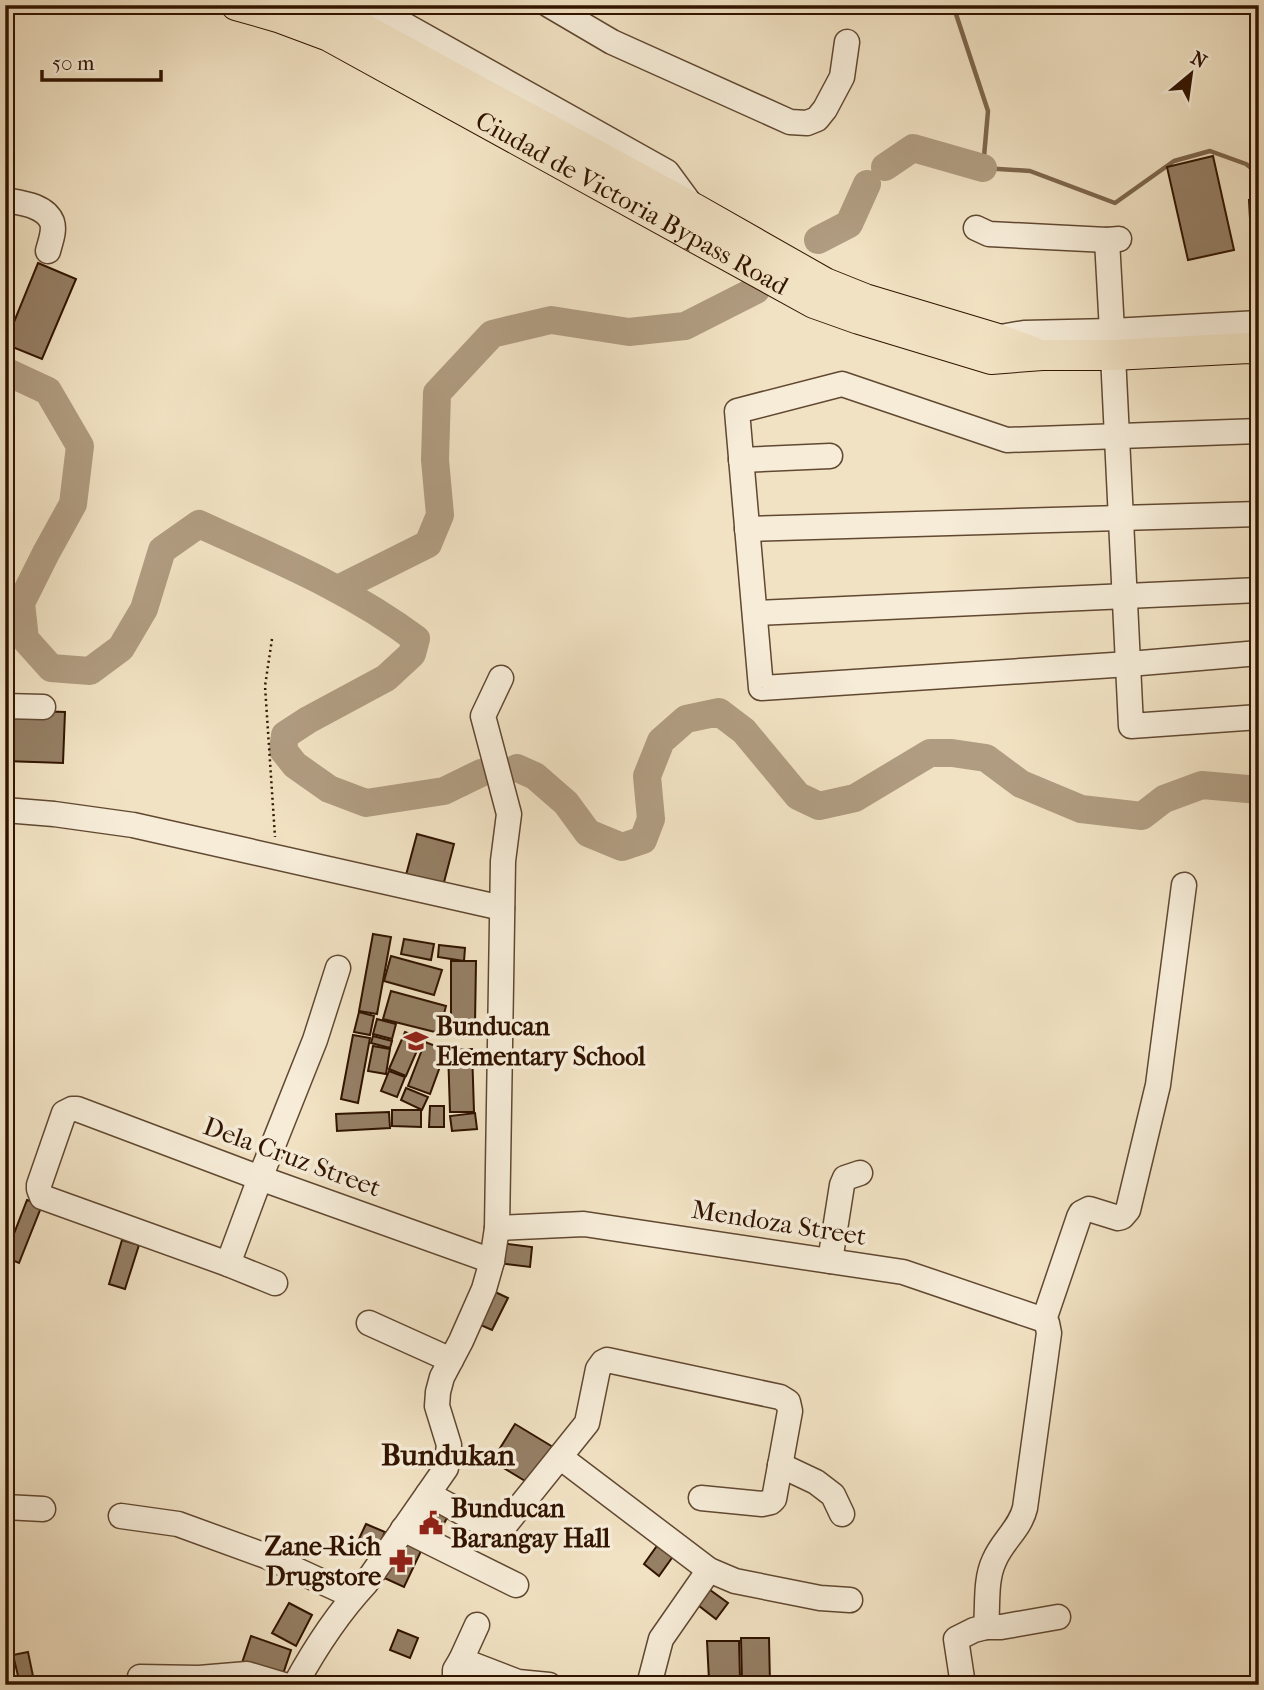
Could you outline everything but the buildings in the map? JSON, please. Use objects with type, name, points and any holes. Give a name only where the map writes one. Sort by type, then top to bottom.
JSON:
[{"type":"main road","name":"Ciudad de Victoria Bypass Road","points":[[236,5],[329,36],[742,249],[859,319],[991,359],[1042,355],[1112,343],[1256,342]]},
{"type":"main road","name":"Ciudad de Victoria Bypass Road","points":[[310,5],[335,15],[695,209],[742,249]]},
{"type":"main road","name":"Ciudad de Victoria Bypass Road","points":[[819,293],[865,299],[1042,355]]},
{"type":"street","name":"Ciudad de Victoria Bypass Road","points":[[369,5],[667,172],[695,209]]},
{"type":"street","points":[[549,5],[611,42],[790,122],[807,123],[817,119],[825,109],[842,77],[847,42]]},
{"type":"street","points":[[5,200],[41,210],[51,221],[53,232],[48,251]]},
{"type":"street","points":[[976,228],[989,234],[1113,240],[1112,343],[1131,726],[1259,717]]},
{"type":"street","points":[[995,338],[1024,333],[1112,343]]},
{"type":"street","points":[[1259,431],[1007,440],[842,384],[737,411],[761,688],[1259,653]]},
{"type":"street","points":[[741,460],[830,456]]},
{"type":"street","points":[[747,529],[1259,514]]},
{"type":"street","points":[[755,613],[1259,590]]},
{"type":"street","points":[[295,1685],[328,1633],[446,1468],[449,1445],[437,1406],[438,1392],[442,1377],[484,1289],[492,1261],[497,1227],[503,861],[509,814],[483,716],[500,678]]},
{"type":"street","points":[[5,706],[43,706]]},
{"type":"street","points":[[5,810],[133,825],[502,908]]},
{"type":"street","points":[[986,1627],[992,1564],[1023,1518],[1025,1508],[1049,1333],[1044,1320],[1081,1213],[1093,1210],[1118,1218],[1128,1210],[1158,1085],[1184,885]]},
{"type":"street","points":[[275,1283],[228,1264],[315,1040],[338,968]]},
{"type":"street","name":"Dela Cruz Street","points":[[228,1264],[42,1197],[39,1185],[64,1112],[72,1109],[492,1261]]},
{"type":"street","points":[[830,1261],[842,1185],[845,1178],[860,1173]]},
{"type":"street","name":"Mendoza Street","points":[[497,1227],[584,1224],[903,1272],[1044,1320]]},
{"type":"street","points":[[369,1323],[451,1360]]},
{"type":"street","points":[[428,1494],[489,1527],[501,1530],[587,1423],[598,1369],[607,1360],[785,1399],[788,1402],[790,1411],[774,1499],[766,1504],[701,1498]]},
{"type":"street","points":[[560,1457],[709,1570],[735,1581],[820,1598],[850,1600]]},
{"type":"street","points":[[780,1465],[816,1482],[833,1495],[842,1514]]},
{"type":"street","points":[[5,1507],[43,1509]]},
{"type":"street","points":[[121,1516],[178,1524],[266,1556],[354,1596]]},
{"type":"street","points":[[403,1529],[516,1585]]},
{"type":"street","points":[[649,1685],[662,1639],[709,1570]]},
{"type":"street","points":[[963,1685],[956,1639],[986,1627],[1058,1617]]},
{"type":"street","points":[[455,1685],[455,1670],[477,1625]]},
{"type":"street","points":[[461,1660],[518,1682],[549,1685]]},
{"type":"street","points":[[140,1677],[199,1678],[247,1674],[284,1685]]},
{"type":"path","points":[[272,639],[265,686],[276,858]]},
{"type":"waterway","points":[[953,5],[988,111],[983,168],[1030,171],[1115,203],[1174,161],[1210,151],[1246,164],[1259,174]]},
{"type":"waterway","points":[[885,167],[913,148],[983,168]]},
{"type":"waterway","points":[[818,240],[849,224],[867,184]]},
{"type":"waterway","points":[[338,589],[428,544],[440,515],[435,460],[437,393],[492,334],[551,320],[629,332],[685,326],[756,290]]},
{"type":"waterway","points":[[5,371],[48,391],[80,446],[73,504],[21,603],[25,639],[51,668],[90,671],[121,648],[144,609],[162,550],[199,524],[338,590],[416,639],[412,654],[386,678],[285,735],[283,750],[295,765],[329,789],[366,803],[444,791],[481,773]]},
{"type":"waterway","points":[[517,768],[535,776],[566,803],[588,833],[622,847],[643,840],[651,819],[647,776],[661,741],[686,719],[719,712],[744,731],[798,796],[819,806],[855,798],[930,753],[986,758],[1021,784],[1081,809],[1142,816],[1164,799],[1202,785],[1259,790]]},
{"type":"place","name":"Bunducan Elementary School","points":[[416,1041]]},
{"type":"place","name":"Bunducan Barangay Hall","points":[[431,1523]]},
{"type":"place","name":"Zane-Rich Drugstore","points":[[401,1561]]},
{"type":"district","name":"Bundukan","points":[[448,1455]]}]
